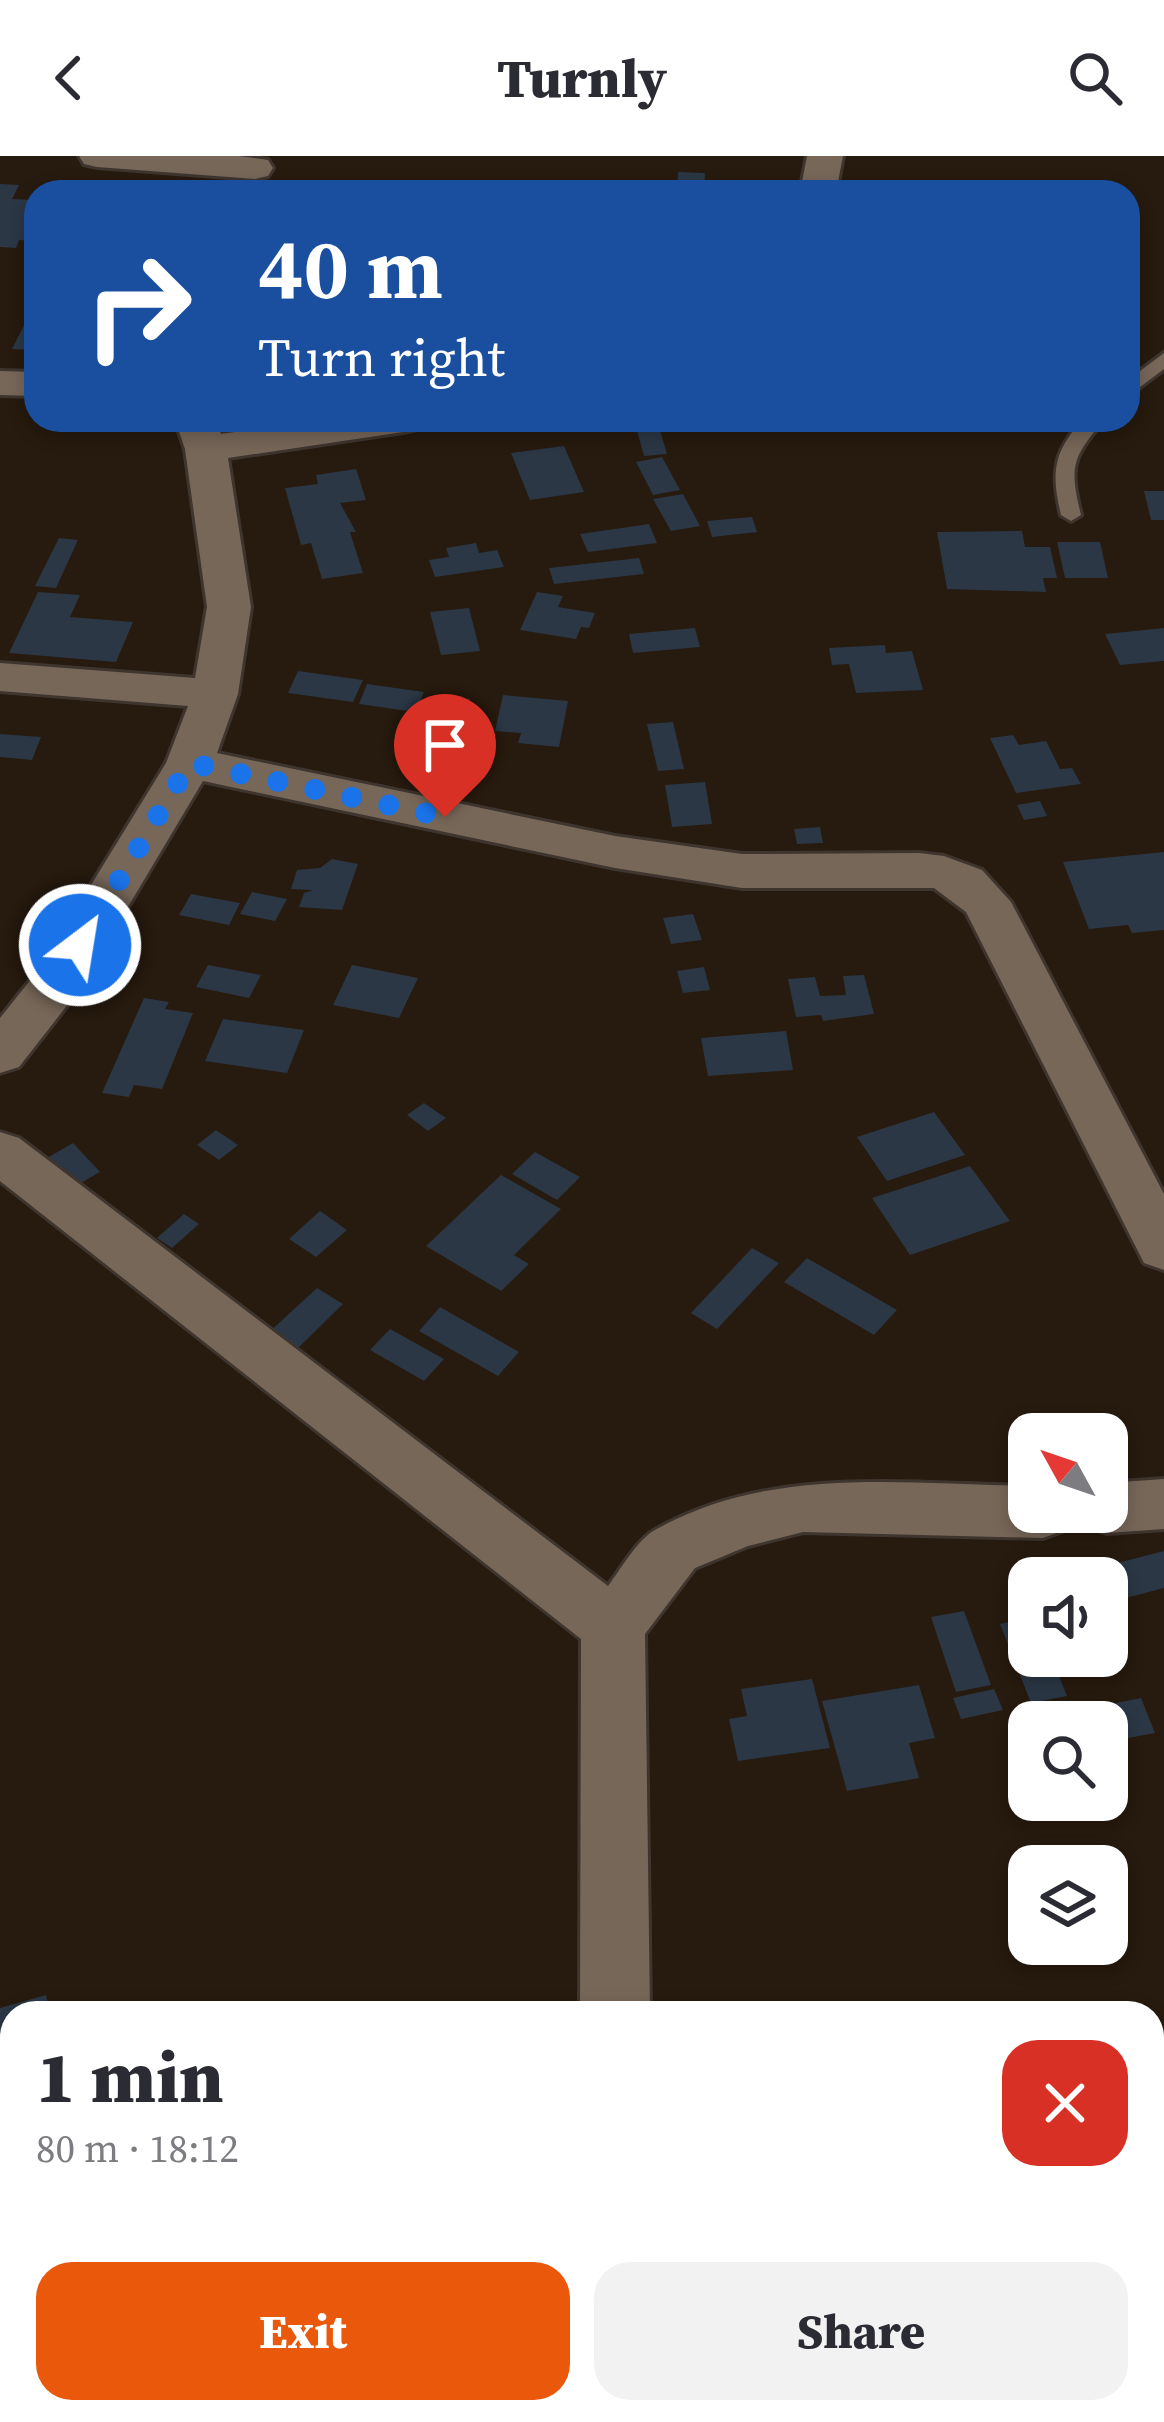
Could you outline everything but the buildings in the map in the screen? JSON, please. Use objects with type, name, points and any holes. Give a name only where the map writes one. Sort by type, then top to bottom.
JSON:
[{"type":"street","points":[[97,156],[254,172]]},
{"type":"street","points":[[0,1054],[58,981],[190,763],[215,694],[229,608],[200,435],[241,432]]},
{"type":"street","points":[[0,677],[215,694]]},
{"type":"street","points":[[190,763],[615,853],[742,871],[919,869],[965,882],[986,902],[1164,1248]]},
{"type":"street","points":[[0,1152],[613,1628]]},
{"type":"street","points":[[1128,1507],[1164,1504]]},
{"type":"street","points":[[615,2001],[613,1628],[673,1550],[739,1522],[802,1507],[1008,1511]]},
{"type":"lane","points":[[1140,380],[1164,359]]},
{"type":"lane","points":[[1071,514],[1060,473],[1067,449],[1083,432]]},
{"type":"route","points":[[80,945],[190,763],[445,817]]}]
